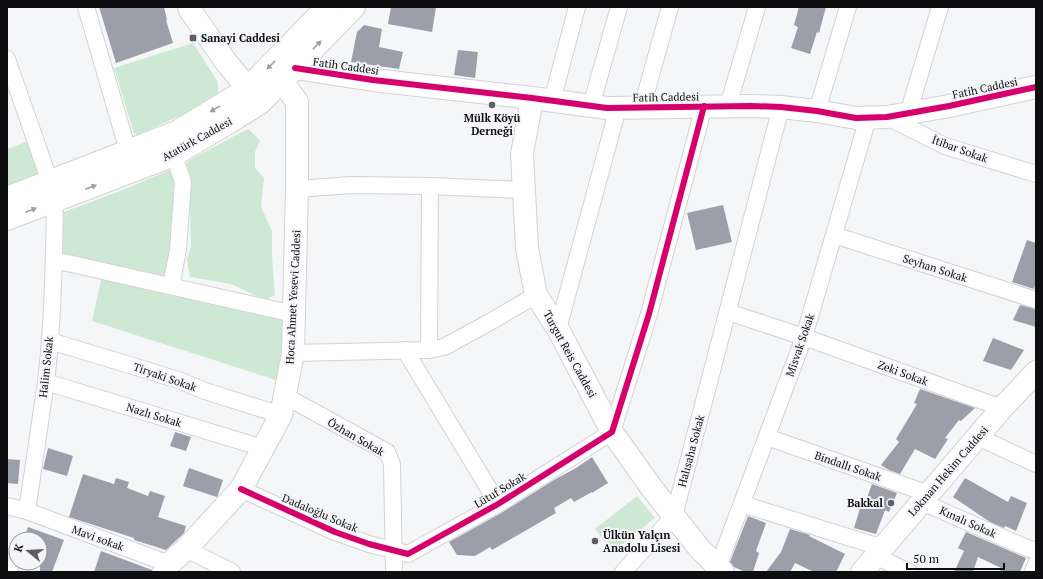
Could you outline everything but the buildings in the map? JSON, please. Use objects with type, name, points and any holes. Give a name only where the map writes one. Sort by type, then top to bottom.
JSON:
[{"type":"street","points":[[86,7],[128,151]]},
{"type":"street","points":[[189,7],[226,62],[254,95]]},
{"type":"street","points":[[7,198],[52,191],[128,151],[177,132],[236,96],[254,95],[327,7]]},
{"type":"street","name":"Atatürk Caddesi","points":[[7,219],[52,191],[174,155],[228,123],[254,95],[289,75],[354,7]]},
{"type":"street","points":[[542,99],[577,7]]},
{"type":"street","points":[[590,106],[618,7]]},
{"type":"street","points":[[642,107],[670,7]]},
{"type":"street","points":[[728,106],[757,7]]},
{"type":"street","points":[[817,111],[848,7]]},
{"type":"street","name":"Misvak Sokak","points":[[721,570],[742,504],[804,337],[834,235],[888,116],[940,7]]},
{"type":"street","points":[[7,59],[52,191]]},
{"type":"street","name":"Fatih Caddesi","points":[[289,75],[374,80],[607,108],[704,106],[781,107],[817,111],[856,118],[888,116],[949,106],[1036,87]]},
{"type":"street","name":"Hoca Ahmet Yesevi Caddesi","points":[[167,568],[241,489],[283,406],[293,353],[297,189],[298,102],[289,75]]},
{"type":"street","name":"Turgut Reis Caddesi","points":[[542,99],[522,154],[526,248],[536,295],[558,329],[612,432],[651,487],[699,548],[721,570]]},
{"type":"street","points":[[612,432],[649,314],[704,106]]},
{"type":"street","name":"Halısaha Sokak","points":[[623,572],[674,516],[781,107]]},
{"type":"street","points":[[558,329],[618,108]]},
{"type":"street","name":"İtibar Sokak","points":[[888,116],[946,146],[1036,174]]},
{"type":"street","points":[[171,286],[178,250],[183,182],[174,155]]},
{"type":"street","points":[[297,189],[351,185],[430,186],[524,190]]},
{"type":"street","points":[[429,350],[430,186]]},
{"type":"street","name":"Halim Sokak","points":[[26,511],[46,382],[50,341],[54,260],[52,191]]},
{"type":"street","name":"Seyhan Sokak","points":[[834,235],[1036,300]]},
{"type":"street","points":[[54,260],[294,314]]},
{"type":"street","points":[[293,353],[429,350],[444,347],[536,295]]},
{"type":"street","name":"Zeki Sokak","points":[[728,312],[804,337],[1002,408]]},
{"type":"street","name":"Tiryaki Sokak","points":[[50,341],[181,381],[205,391],[283,406]]},
{"type":"street","points":[[405,350],[498,504]]},
{"type":"street","name":"Lokman Hekim Caddesi","points":[[873,559],[1002,408],[1036,372]]},
{"type":"street","name":"Nazlı Sokak","points":[[46,382],[263,448]]},
{"type":"street","name":"Özhan Sokak","points":[[283,406],[387,452],[392,464],[394,572]]},
{"type":"street","name":"Lütuf Sokak","points":[[394,550],[408,554],[498,504],[612,432]]},
{"type":"street","name":"Bindallı Sokak","points":[[767,437],[925,498]]},
{"type":"street","points":[[978,437],[1036,464]]},
{"type":"street","name":"Dadaloğlu Sokak","points":[[241,489],[336,532],[369,544],[394,550]]},
{"type":"street","name":"Kınalı Sokak","points":[[925,498],[1036,551]]},
{"type":"street","points":[[742,504],[873,559],[910,572]]},
{"type":"street","points":[[7,506],[26,511]]},
{"type":"street","name":"Mavi sokak","points":[[26,511],[167,568]]},
{"type":"street","points":[[186,549],[232,572]]},
{"type":"street","points":[[1033,572],[1036,564]]},
{"type":"green space","points":[[193,43],[218,82],[218,93],[182,115],[137,135],[134,133],[114,68]]},
{"type":"green space","points":[[248,129],[260,140],[255,152],[255,168],[264,178],[261,207],[272,231],[272,257],[275,295],[265,300],[231,284],[190,277],[187,259],[191,247],[191,177],[185,166],[188,161]]},
{"type":"green space","points":[[29,141],[41,175],[7,187],[7,149]]},
{"type":"green space","points":[[172,169],[178,182],[169,271],[162,276],[61,256],[64,212]]},
{"type":"green space","points":[[102,276],[282,316],[283,346],[276,380],[92,321]]},
{"type":"green space","points":[[637,496],[655,518],[613,552],[595,529]]},
{"type":"cycle path","points":[[295,68],[373,80],[607,108],[781,107],[817,111],[856,118],[887,117],[949,106],[1036,87]]},
{"type":"cycle path","points":[[241,489],[335,532],[369,544],[408,554],[498,504],[612,432],[649,314],[704,106]]},
{"type":"place","name":"Sanayi Caddesi","points":[[193,38]]},
{"type":"place","name":"Mülk Köyü Derneği","points":[[492,105]]},
{"type":"place","name":"Bakkal","points":[[891,503]]},
{"type":"place","name":"Ülkün Yalçın Anadolu Lisesi","points":[[595,541]]}]
